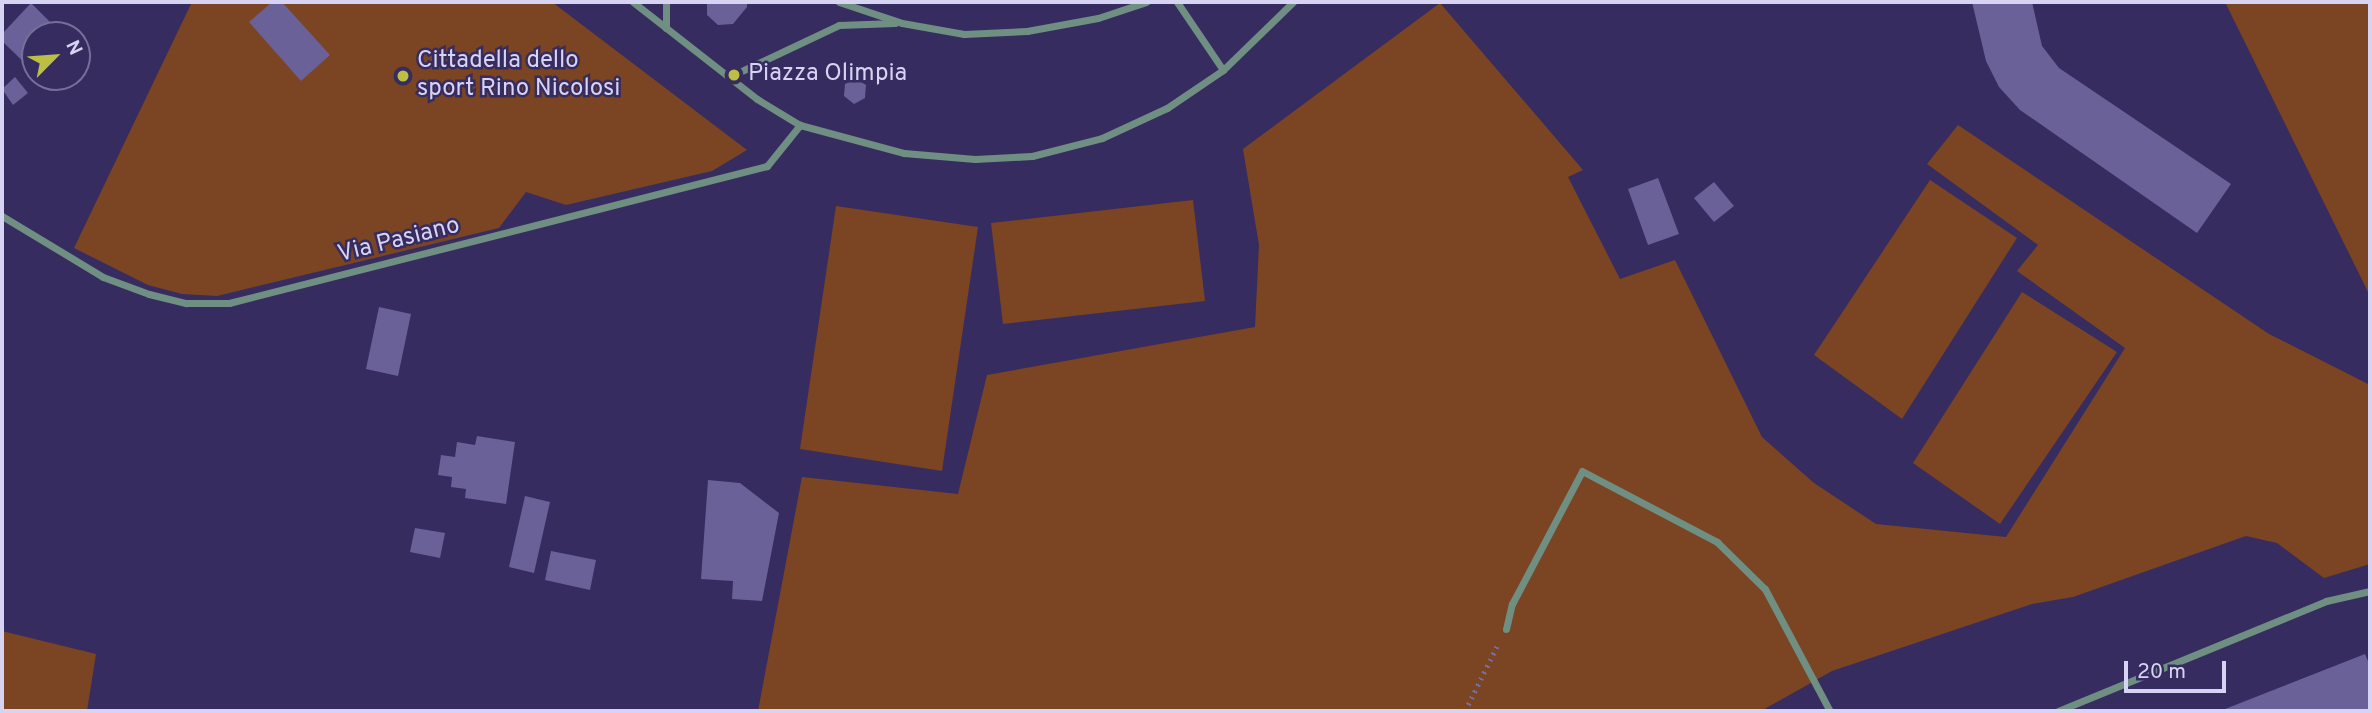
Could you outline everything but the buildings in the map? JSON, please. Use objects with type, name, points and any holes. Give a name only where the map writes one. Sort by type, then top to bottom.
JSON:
[{"type":"street","points":[[633,2],[729,77],[800,125],[904,153],[975,159],[1032,156],[1102,138],[1167,108],[1223,70],[1293,2]]},
{"type":"street","points":[[666,2],[666,28]]},
{"type":"street","points":[[839,2],[902,23],[964,34],[1027,31],[1098,18],[1146,2]]},
{"type":"street","points":[[1177,2],[1223,70]]},
{"type":"street","points":[[729,77],[839,25],[902,23]]},
{"type":"street","name":"Via Pasiano","points":[[2,216],[103,276],[149,295],[186,303],[229,303],[767,166],[800,125]]},
{"type":"street","points":[[1506,629],[1512,604],[1582,471],[1717,542],[1765,589],[1830,711]]},
{"type":"street","points":[[2057,711],[2326,601],[2370,591]]},
{"type":"path","points":[[1465,711],[1506,629]]},
{"type":"shaded area","name":"Cittadella dello sport Rino Nicolosi","points":[[192,2],[552,2],[747,150],[712,171],[566,205],[526,192],[499,228],[217,296],[182,294],[148,285],[74,248]]},
{"type":"shaded area","points":[[2225,2],[2370,2],[2370,296]]},
{"type":"shaded area","points":[[1440,3],[1583,170],[1568,177],[1620,279],[1675,260],[1762,437],[1814,483],[1876,524],[2006,537],[2125,348],[2017,271],[2038,245],[1927,164],[1958,125],[2269,334],[2370,385],[2370,564],[2324,578],[2277,543],[2246,536],[2073,597],[2032,604],[1832,671],[1761,711],[758,711],[802,477],[958,494],[987,375],[1255,327],[1259,245],[1243,149]]},
{"type":"shaded area","points":[[1930,180],[2017,238],[1902,419],[1814,355]]},
{"type":"shaded area","points":[[1193,200],[1205,301],[1003,324],[991,223]]},
{"type":"shaded area","points":[[836,206],[978,227],[942,471],[800,449]]},
{"type":"shaded area","points":[[2022,292],[2117,352],[2000,524],[1913,463]]},
{"type":"shaded area","points":[[2,631],[96,654],[87,711],[2,711]]},
{"type":"place","name":"Piazza Olimpia","points":[[734,75]]},
{"type":"place","name":"Cittadella dello sport Rino Nicolosi","points":[[403,76]]}]
